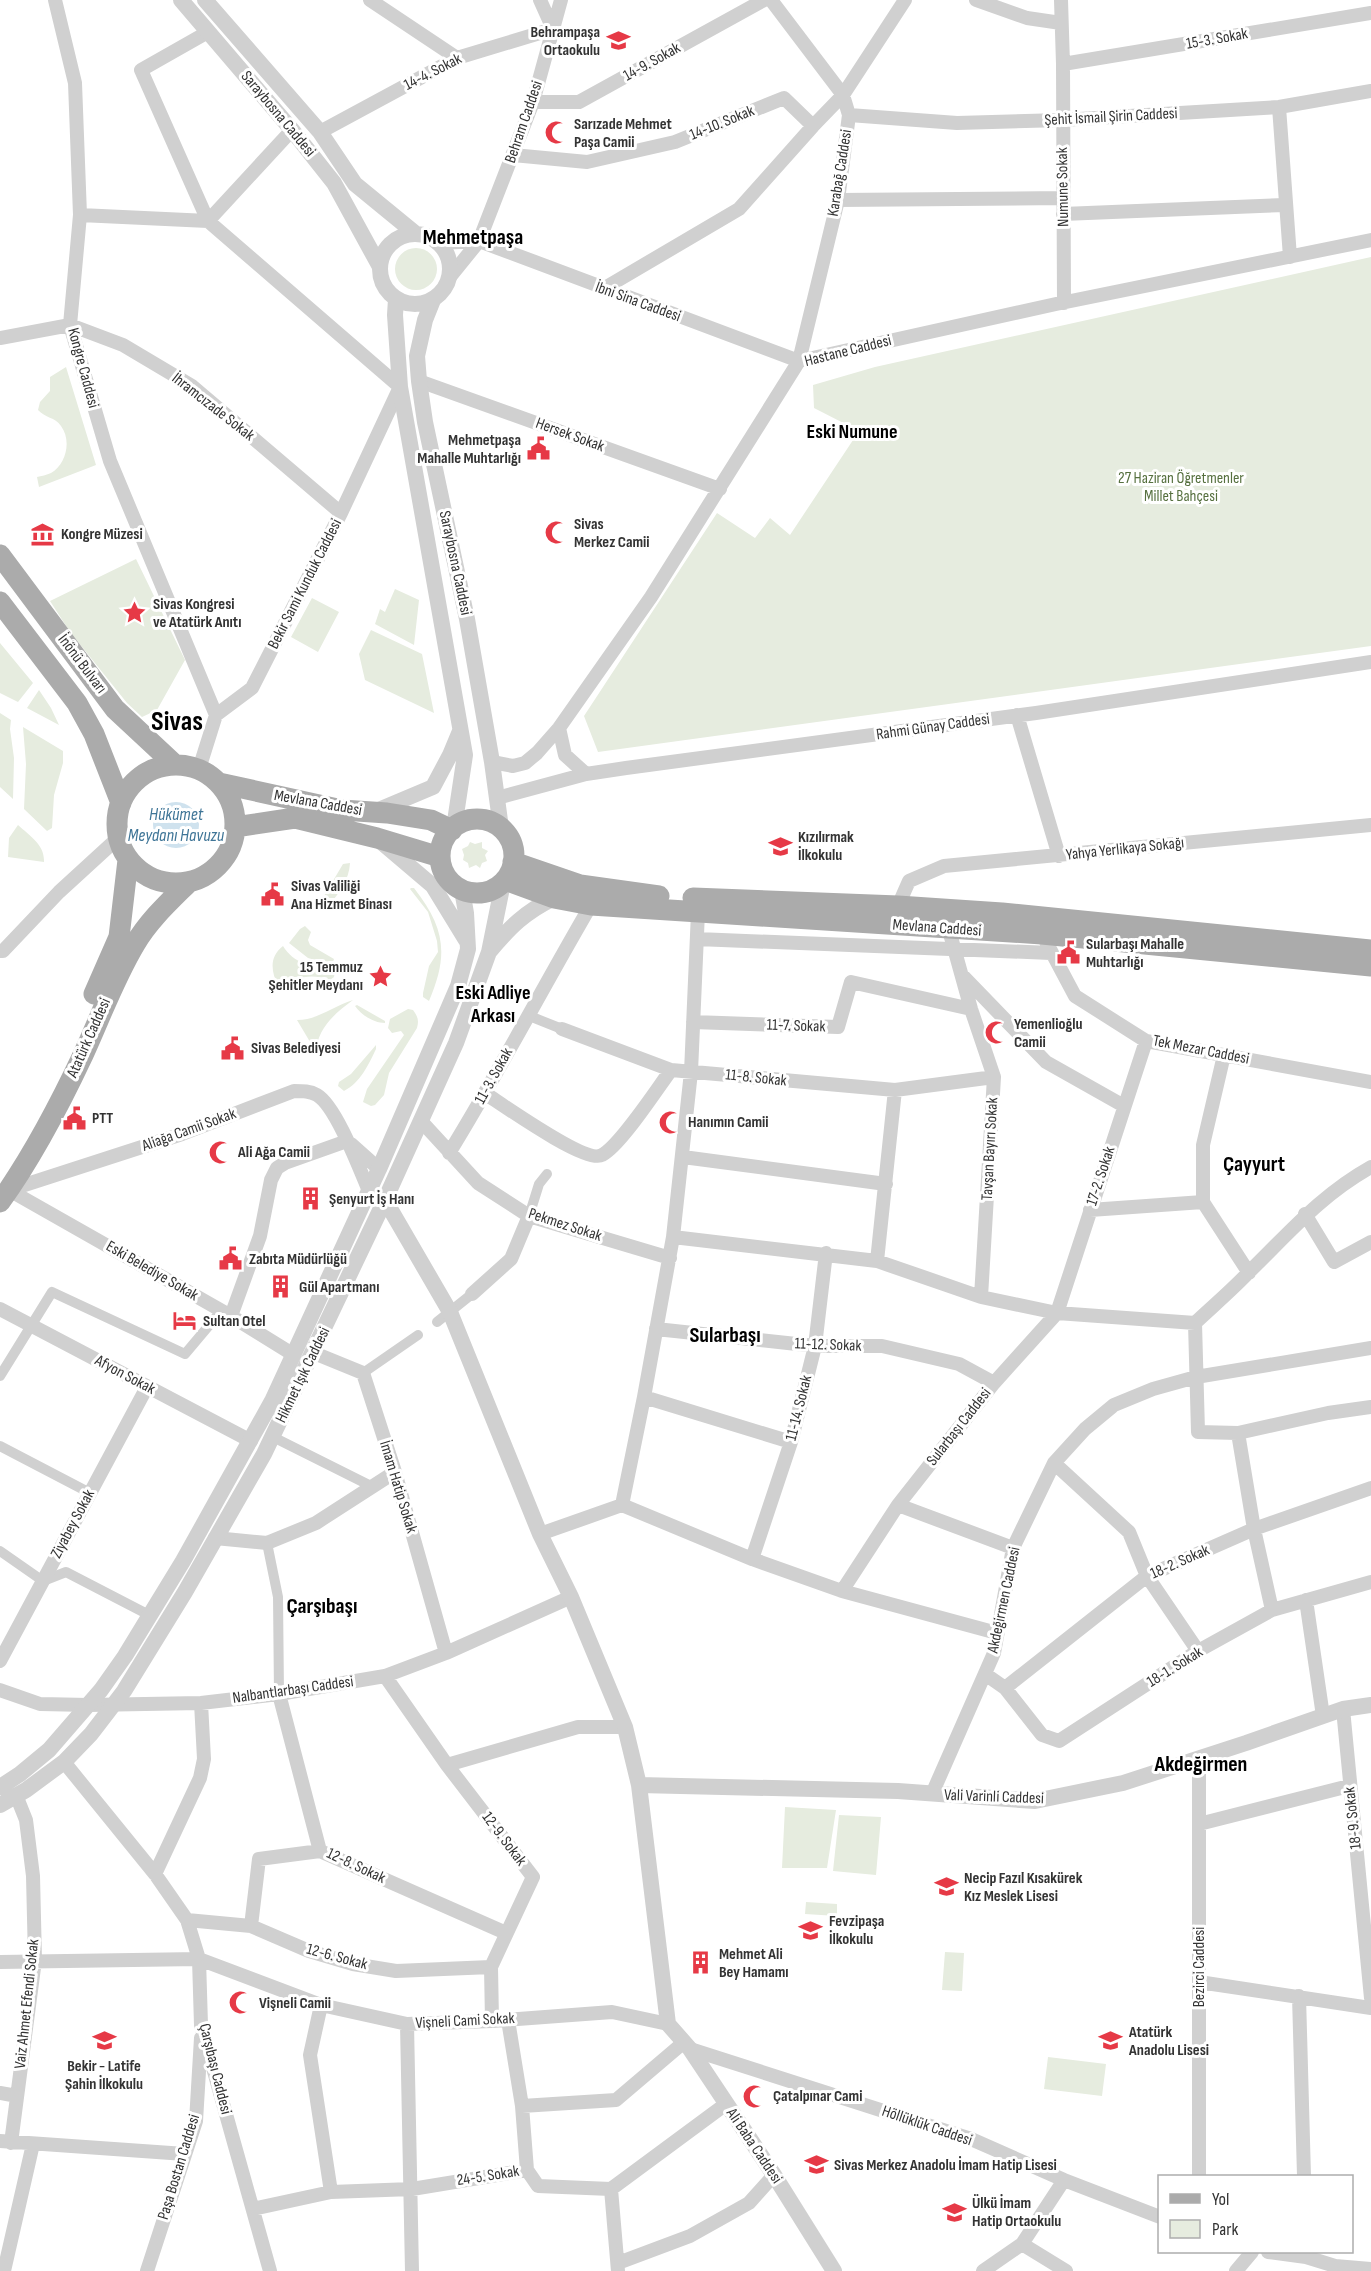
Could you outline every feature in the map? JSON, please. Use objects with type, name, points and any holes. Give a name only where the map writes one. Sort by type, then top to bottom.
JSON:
[{"type":"main road","name":"İnönü Bulvarı","points":[[0,555],[116,709],[174,764]]},
{"type":"main road","name":"İnönü Bulvarı","points":[[0,602],[77,703],[94,734],[121,803]]},
{"type":"main road","points":[[174,764],[199,769],[219,783],[233,808],[235,827],[231,846],[221,862],[207,874],[189,882],[160,881],[143,873],[128,860],[118,838],[117,826],[121,803],[131,786],[146,773],[164,765],[174,764]]},
{"type":"main road","name":"Mevlana Caddesi","points":[[219,783],[342,810],[430,820],[453,829]]},
{"type":"main road","name":"Mevlana Caddesi","points":[[235,827],[295,818],[377,838],[441,857]]},
{"type":"main road","points":[[476,819],[501,828],[511,842],[507,875],[484,893],[462,890],[447,877],[441,857],[444,841],[453,829],[464,822],[476,819]]},
{"type":"main road","name":"Atatürk Caddesi","points":[[2,1188],[39,1118],[119,936],[128,860]]},
{"type":"main road","name":"Mevlana Caddesi","points":[[507,875],[555,898],[591,905],[950,930],[1046,944],[1371,966]]},
{"type":"main road","name":"Mevlana Caddesi","points":[[507,875],[653,896],[898,906],[1002,913],[1371,950]]},
{"type":"main road","name":"Atatürk Caddesi","points":[[2,1188],[32,1155],[136,942],[161,910],[189,882]]},
{"type":"street","name":"Kongre Caddesi","points":[[55,0],[75,82],[80,215],[70,325],[110,461],[216,715]]},
{"type":"street","name":"Saraybosna Caddesi","points":[[181,0],[334,183],[380,267]]},
{"type":"street","name":"Saraybosna Caddesi","points":[[205,0],[320,132],[355,184],[416,234]]},
{"type":"street","points":[[370,0],[457,58]]},
{"type":"street","points":[[540,0],[553,29]]},
{"type":"street","name":"Behram Caddesi","points":[[449,278],[479,241],[533,102],[561,0]]},
{"type":"street","name":"14-9. Sokak","points":[[533,102],[579,102],[764,0]]},
{"type":"street","points":[[771,0],[843,95]]},
{"type":"street","points":[[603,289],[739,209],[843,95],[905,0]]},
{"type":"street","name":"Numune Sokak","points":[[1064,303],[1061,23],[1065,0]]},
{"type":"street","points":[[981,1],[1027,18],[1061,23]]},
{"type":"street","name":"15-3. Sokak","points":[[1063,64],[1371,13]]},
{"type":"street","name":"14-4. Sokak","points":[[320,132],[457,58],[553,29]]},
{"type":"street","points":[[208,32],[141,70],[208,221],[400,387]]},
{"type":"street","name":"Şehit İsmail Şirin Caddesi","points":[[849,115],[957,123],[1062,120],[1279,107],[1371,91]]},
{"type":"street","name":"Karabağ Caddesi","points":[[799,361],[838,200],[849,115],[843,95]]},
{"type":"street","name":"14-10. Sokak","points":[[513,155],[587,162],[675,142],[784,98],[813,126]]},
{"type":"street","points":[[1279,107],[1290,257]]},
{"type":"street","points":[[80,215],[208,221],[292,130]]},
{"type":"street","points":[[838,200],[1063,198]]},
{"type":"street","points":[[1064,214],[1285,205]]},
{"type":"street","points":[[416,234],[428,236],[439,243],[449,257],[449,278],[443,290],[432,300],[413,304],[396,299],[382,283],[380,267],[383,253],[391,243],[402,236],[416,234]]},
{"type":"street","name":"Hastane Caddesi","points":[[492,762],[513,766],[525,763],[559,728],[651,597],[799,361],[1064,303],[1371,240]]},
{"type":"street","points":[[439,243],[479,241]]},
{"type":"street","name":"İbni Sina Caddesi","points":[[479,241],[799,361]]},
{"type":"street","name":"Saraybosna Caddesi","points":[[396,299],[400,387],[465,756],[453,829]]},
{"type":"street","name":"Saraybosna Caddesi","points":[[432,300],[417,356],[419,381],[425,422],[467,619],[501,828]]},
{"type":"street","points":[[0,338],[70,325]]},
{"type":"street","name":"İhramcızade Sokak","points":[[70,325],[123,345],[192,386],[341,513]]},
{"type":"street","name":"Hersek Sokak","points":[[419,381],[720,489]]},
{"type":"street","name":"Bekir Sami Kunduk Caddesi","points":[[216,715],[252,688],[341,513],[400,387]]},
{"type":"street","name":"Rahmi Günay Caddesi","points":[[497,798],[586,774],[1017,715],[1371,662]]},
{"type":"street","points":[[199,769],[216,715]]},
{"type":"street","points":[[1017,715],[1059,856]]},
{"type":"street","points":[[559,728],[565,755],[586,774]]},
{"type":"street","points":[[374,812],[433,787],[460,730]]},
{"type":"street","name":"Yahya Yerlikaya Sokağı","points":[[898,906],[909,881],[944,866],[1371,825]]},
{"type":"street","points":[[1,952],[59,892],[118,838]]},
{"type":"street","points":[[377,838],[433,886],[468,945]]},
{"type":"street","name":"Hikmet Işık Caddesi","points":[[0,1805],[64,1762],[91,1734],[114,1704],[155,1643],[273,1437],[386,1200],[456,1043],[489,952],[507,875]]},
{"type":"street","name":"Hikmet Işık Caddesi","points":[[0,1787],[49,1750],[89,1705],[125,1656],[151,1616],[251,1441],[294,1355],[369,1191],[458,986],[468,945],[462,890]]},
{"type":"street","points":[[489,952],[507,931],[532,908],[555,898]]},
{"type":"street","name":"11-3. Sokak","points":[[449,1153],[486,1094],[527,1015],[591,905]]},
{"type":"street","points":[[622,1505],[673,1237],[691,1072],[698,912]]},
{"type":"street","name":"Tavşan Bayırı Sokak","points":[[950,930],[971,1009],[994,1077],[981,1297]]},
{"type":"street","points":[[697,939],[956,950],[1046,944]]},
{"type":"street","name":"Tek Mezar Caddesi","points":[[1046,944],[1075,996],[1146,1041],[1371,1082]]},
{"type":"street","points":[[962,976],[1046,1062],[1124,1106]]},
{"type":"street","name":"11-7. Sokak","points":[[693,1022],[838,1027],[851,982],[971,1009]]},
{"type":"street","name":"11-8. Sokak","points":[[527,1015],[671,1070],[895,1090],[994,1077]]},
{"type":"street","name":"17-2. Sokak","points":[[1057,1312],[1146,1041]]},
{"type":"street","points":[[1224,1055],[1203,1144],[1203,1202],[1249,1273]]},
{"type":"street","points":[[486,1094],[569,1147],[594,1157],[601,1156],[616,1144],[671,1070]]},
{"type":"street","points":[[878,1261],[895,1090]]},
{"type":"street","name":"Aliağa Camii Sokak","points":[[2,1188],[182,1134],[294,1091],[309,1091],[324,1101],[347,1141],[369,1191]]},
{"type":"street","name":"Pekmez Sokak","points":[[421,1120],[478,1183],[529,1216],[670,1258]]},
{"type":"street","points":[[0,1376],[52,1292],[185,1354],[226,1313],[260,1236],[271,1180],[277,1168],[347,1141]]},
{"type":"street","name":"Aliağa Camii Sokak","points":[[347,1141],[379,1169]]},
{"type":"street","points":[[683,1157],[886,1184]]},
{"type":"street","points":[[673,1237],[826,1253],[878,1261],[981,1297],[1057,1312],[1195,1323],[1249,1273],[1305,1214],[1347,1180],[1371,1167]]},
{"type":"street","points":[[444,1317],[511,1259],[529,1216],[539,1184],[547,1174]]},
{"type":"street","name":"Eski Belediye Sokak","points":[[2,1188],[226,1313],[294,1355]]},
{"type":"street","points":[[386,1200],[444,1317],[540,1534],[571,1597],[625,1727],[639,1785],[668,2024]]},
{"type":"street","points":[[1090,1210],[1203,1202]]},
{"type":"street","points":[[1305,1214],[1334,1262],[1371,1242]]},
{"type":"street","name":"11-14. Sokak","points":[[752,1559],[790,1442],[814,1346],[826,1253]]},
{"type":"street","name":"Afyon Sokak","points":[[0,1309],[251,1441]]},
{"type":"street","name":"Sularbaşı Caddesi","points":[[842,1591],[898,1506],[994,1383],[1057,1312]]},
{"type":"street","points":[[1195,1323],[1198,1432],[1238,1433],[1328,1413],[1371,1407]]},
{"type":"street","name":"11-12. Sokak","points":[[656,1329],[814,1346],[882,1346],[959,1364],[994,1383]]},
{"type":"street","points":[[314,1353],[363,1373],[418,1335]]},
{"type":"street","name":"Akdeğirmen Caddesi","points":[[932,1794],[994,1653],[1013,1548],[1054,1463],[1085,1429],[1114,1405],[1153,1389],[1196,1377],[1371,1348]]},
{"type":"street","name":"İmam Hatip Sokak","points":[[363,1373],[395,1472],[446,1653]]},
{"type":"street","name":"Ziyabey Sokak","points":[[0,1661],[147,1386]]},
{"type":"street","points":[[644,1397],[790,1442]]},
{"type":"street","points":[[1238,1433],[1254,1529],[1272,1610]]},
{"type":"street","points":[[273,1437],[371,1486]]},
{"type":"street","points":[[0,1446],[90,1493]]},
{"type":"street","points":[[1054,1463],[1130,1532],[1147,1576],[1198,1651]]},
{"type":"street","points":[[215,1538],[267,1543],[316,1522],[395,1472]]},
{"type":"street","name":"18-2. Sokak","points":[[1005,1688],[1147,1576],[1254,1529],[1371,1488]]},
{"type":"street","points":[[540,1534],[622,1505],[752,1559],[842,1591],[997,1633]]},
{"type":"street","points":[[898,1506],[1013,1548]]},
{"type":"street","points":[[267,1543],[278,1597],[279,1694]]},
{"type":"street","points":[[0,1551],[43,1581],[66,1572],[151,1616]]},
{"type":"street","name":"18-1. Sokak","points":[[1005,1688],[1042,1736],[1059,1742],[1198,1651],[1272,1610],[1371,1582]]},
{"type":"street","name":"Nalbantlarbaşı Caddesi","points":[[0,1690],[40,1704],[89,1705],[201,1702],[279,1694],[385,1676],[446,1653],[571,1597]]},
{"type":"street","points":[[1306,1600],[1323,1716]]},
{"type":"street","points":[[986,1674],[1005,1688]]},
{"type":"street","name":"12-9. Sokak","points":[[385,1676],[447,1764],[533,1877],[491,1967],[492,2021]]},
{"type":"street","name":"12-8. Sokak","points":[[279,1694],[320,1851],[506,1933]]},
{"type":"street","points":[[155,1874],[200,1778],[204,1760],[201,1702]]},
{"type":"street","name":"Vali Varinli Caddesi","points":[[639,1785],[898,1791],[1035,1801],[1069,1796],[1123,1783],[1343,1709],[1371,1705]]},
{"type":"street","name":"18-9. Sokak","points":[[1343,1709],[1371,1998]]},
{"type":"street","points":[[447,1764],[578,1727],[625,1727]]},
{"type":"street","name":"Bezirci Caddesi","points":[[1199,1758],[1199,2175]]},
{"type":"street","name":"Çarşıbaşı Caddesi","points":[[64,1762],[155,1874],[187,1920],[199,1959],[201,2025],[270,2271]]},
{"type":"street","points":[[1199,1824],[1349,1786]]},
{"type":"street","name":"Vaiz Ahmet Efendi Sokak","points":[[6,2142],[17,2096],[35,1960],[33,1876],[26,1820],[16,1795]]},
{"type":"street","points":[[251,1926],[259,1859],[320,1851]]},
{"type":"street","name":"12-6. Sokak","points":[[187,1920],[251,1926],[309,1951],[353,1964],[396,1971],[491,1967]]},
{"type":"street","points":[[0,1962],[199,1959]]},
{"type":"street","name":"Vişneli Cami Sokak","points":[[199,1959],[321,2006],[407,2024],[492,2021],[612,2012],[668,2024]]},
{"type":"street","points":[[1199,1982],[1371,2008]]},
{"type":"street","points":[[1299,1996],[1304,2175]]},
{"type":"street","points":[[321,2006],[310,2055],[331,2192]]},
{"type":"street","points":[[508,2020],[522,2106],[527,2170]]},
{"type":"street","points":[[407,2024],[412,2271]]},
{"type":"street","name":"Ali Baba Caddesi","points":[[668,2024],[686,2046],[774,2175],[834,2271]]},
{"type":"street","name":"Paşa Bostan Caddesi","points":[[147,2271],[196,2121],[201,2025]]},
{"type":"street","points":[[522,2106],[616,2100],[686,2046]]},
{"type":"street","name":"Höllüklük Caddesi","points":[[686,2046],[971,2139],[1064,2180],[1158,2216]]},
{"type":"street","points":[[0,2093],[17,2096]]},
{"type":"street","points":[[726,2104],[611,2189],[618,2267],[690,2236],[749,2203],[774,2175]]},
{"type":"street","points":[[6,2142],[186,2154]]},
{"type":"street","points":[[4,2271],[33,2144]]},
{"type":"street","name":"24-5. Sokak","points":[[253,2209],[331,2192],[412,2189],[527,2170],[538,2186],[611,2189]]},
{"type":"street","points":[[983,2271],[1022,2244],[1064,2180]]},
{"type":"street","points":[[1022,2244],[1066,2271]]},
{"type":"street","points":[[1236,2271],[1251,2253]]},
{"type":"street","points":[[1287,2253],[1306,2254],[1338,2269],[1371,2269]]},
{"type":"green space","points":[[416,248],[431,254],[437,269],[431,284],[416,290],[401,284],[395,269],[401,254]]},
{"type":"green space","name":"27 Haziran Öğretmenler Millet Bahçesi","points":[[1371,257],[1371,646],[598,752],[584,716],[717,513],[755,538],[770,518],[790,535],[859,431],[814,408],[813,385],[875,367]]},
{"type":"green space","points":[[66,367],[96,465],[39,487],[37,477],[49,474],[56,469],[66,452],[66,438],[61,426],[38,410],[40,402],[50,391],[50,377]]},
{"type":"green space","points":[[136,559],[185,660],[157,710],[142,717],[127,703],[70,632],[50,601]]},
{"type":"green space","points":[[395,589],[419,600],[414,645],[375,624],[380,609],[385,612]]},
{"type":"green space","points":[[312,598],[339,612],[318,652],[291,637]]},
{"type":"green space","points":[[371,630],[422,654],[434,713],[365,680],[359,654]]},
{"type":"green space","points":[[0,643],[33,683],[18,702],[0,693]]},
{"type":"green space","points":[[39,690],[51,708],[59,725],[27,708]]},
{"type":"green space","points":[[0,713],[11,720],[14,758],[13,799],[0,787]]},
{"type":"green space","points":[[23,727],[63,751],[63,763],[54,795],[52,828],[47,831],[24,809],[26,764]]},
{"type":"green space","points":[[18,825],[39,846],[44,862],[8,857],[9,838]]},
{"type":"green space","points":[[470,842],[475,844],[482,842],[482,848],[488,851],[485,855],[487,861],[482,863],[480,868],[476,865],[469,868],[468,863],[463,860],[462,849]]},
{"type":"green space","points":[[350,863],[346,881],[329,906],[321,901],[343,864]]},
{"type":"green space","points":[[411,888],[414,888],[432,916],[441,942],[439,969],[429,1001],[423,997],[423,993],[429,966],[438,952],[437,941],[428,912]]},
{"type":"green space","points":[[305,926],[311,932],[308,940],[310,945],[334,959],[332,965],[308,958],[289,943]]},
{"type":"green space","points":[[283,946],[292,957],[304,963],[332,969],[335,971],[334,977],[330,980],[303,977],[278,986],[274,975],[273,960]]},
{"type":"green space","points":[[353,1000],[340,1010],[323,1029],[316,1052],[297,1020],[312,1018]]},
{"type":"green space","points":[[357,1005],[385,1023],[368,1018],[355,1006]]},
{"type":"green space","points":[[408,1009],[413,1010],[417,1017],[417,1028],[389,1073],[384,1095],[375,1105],[371,1106],[363,1102],[367,1089],[404,1035],[401,1031],[392,1033],[388,1028],[390,1019]]},
{"type":"green space","points":[[376,1045],[363,1073],[350,1088],[344,1091],[338,1086],[339,1082],[351,1074]]},
{"type":"green space","points":[[785,1807],[836,1810],[827,1868],[782,1868]]},
{"type":"green space","points":[[839,1815],[881,1817],[876,1875],[833,1871]]},
{"type":"green space","points":[[806,1902],[837,1904],[837,1916],[805,1914]]},
{"type":"green space","points":[[945,1952],[964,1953],[962,1991],[942,1990]]},
{"type":"green space","points":[[1048,2057],[1106,2064],[1102,2096],[1044,2089]]},
{"type":"water","name":"Hükümet Meydanı Havuzu","points":[[176,802],[192,809],[199,825],[192,841],[176,848],[160,841],[153,825],[160,809]]},
{"type":"place","name":"Behrampaşa Ortaokulu","points":[[618,41]]},
{"type":"place","name":"Sarızade Mehmet Paşa Camii","points":[[556,133]]},
{"type":"place","name":"Mehmetpaşa Mahalle Muhtarlığı","points":[[539,449]]},
{"type":"place","name":"Sivas Merkez Camii","points":[[556,533]]},
{"type":"place","name":"Kongre Müzesi","points":[[43,534]]},
{"type":"place","name":"Sivas Kongresi ve Atatürk Anıtı","points":[[135,613]]},
{"type":"place","name":"Kızılırmak İlkokulu","points":[[780,846]]},
{"type":"place","name":"Sivas Valiliği Ana Hizmet Binası","points":[[273,895]]},
{"type":"place","name":"Sularbaşı Mahalle Muhtarlığı","points":[[1068,953]]},
{"type":"place","name":"15 Temmuz Şehitler Meydanı","points":[[381,976]]},
{"type":"place","name":"Yemenlioğlu Camii","points":[[996,1033]]},
{"type":"place","name":"Sivas Belediyesi","points":[[233,1048]]},
{"type":"place","name":"PTT","points":[[74,1118]]},
{"type":"place","name":"Hanımın Camii","points":[[670,1122]]},
{"type":"place","name":"Ali Ağa Camii","points":[[220,1152]]},
{"type":"place","name":"Şenyurt İş Hanı","points":[[311,1199]]},
{"type":"place","name":"Zabıta Müdürlüğü","points":[[231,1259]]},
{"type":"place","name":"Gül Apartmanı","points":[[281,1287]]},
{"type":"place","name":"Sultan Otel","points":[[185,1321]]},
{"type":"place","name":"Necip Fazıl Kısakürek Kız Meslek Lisesi","points":[[946,1887]]},
{"type":"place","name":"Fevzipaşa İlkokulu","points":[[811,1930]]},
{"type":"place","name":"Mehmet Ali Bey Hamamı","points":[[701,1963]]},
{"type":"place","name":"Vişneli Camii","points":[[241,2003]]},
{"type":"place","name":"Bekir - Latife Şahin İlkokulu","points":[[104,2041]]},
{"type":"place","name":"Atatürk Anadolu Lisesi","points":[[1111,2041]]},
{"type":"place","name":"Çatalpınar Cami","points":[[755,2096]]},
{"type":"place","name":"Sivas Merkez Anadolu İmam Hatip Lisesi","points":[[816,2165]]},
{"type":"place","name":"Ülkü İmam Hatip Ortaokulu","points":[[954,2212]]},
{"type":"district","name":"Mehmetpaşa","points":[[473,237]]},
{"type":"district","name":"Eski Numune","points":[[852,432]]},
{"type":"district","name":"Sivas","points":[[177,721]]},
{"type":"district","name":"Eski Adliye Arkası","points":[[493,1004]]},
{"type":"district","name":"Çayyurt","points":[[1254,1164]]},
{"type":"district","name":"Sularbaşı","points":[[725,1335]]},
{"type":"district","name":"Çarşıbaşı","points":[[322,1606]]},
{"type":"district","name":"Akdeğirmen","points":[[1201,1764]]}]
